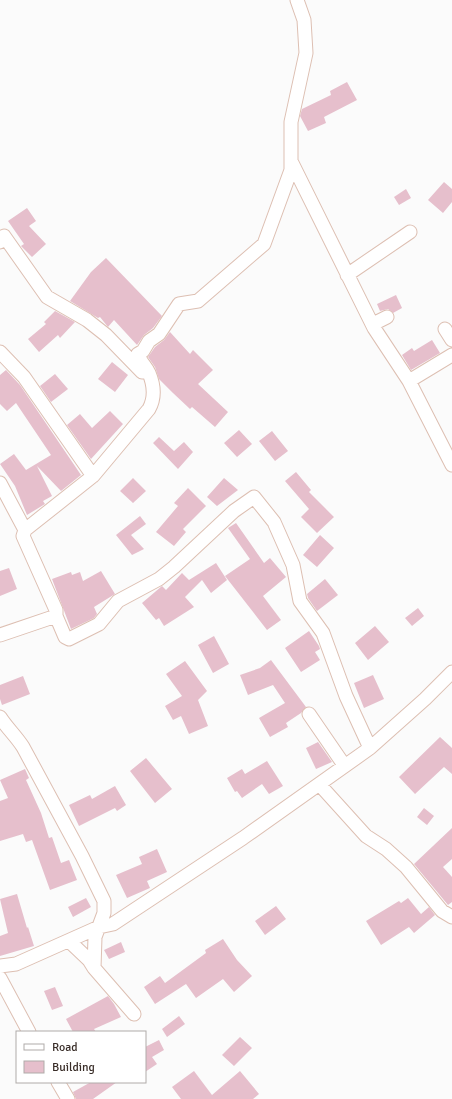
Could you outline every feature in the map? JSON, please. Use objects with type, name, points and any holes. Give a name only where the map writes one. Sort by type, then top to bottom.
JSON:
[{"type":"street","points":[[24,530],[93,476],[149,409],[153,401],[149,372],[139,360],[138,354],[143,351],[149,342],[158,334],[179,304],[198,301],[264,244],[292,164],[291,122],[306,53],[304,20],[297,0]]},
{"type":"street","points":[[292,164],[374,328],[409,381],[452,465]]},
{"type":"street","points":[[347,275],[410,232]]},
{"type":"street","points":[[0,242],[4,236],[47,297],[87,320],[106,335],[151,382]]},
{"type":"street","points":[[374,328],[375,323],[387,317]]},
{"type":"street","points":[[0,352],[24,377],[93,476]]},
{"type":"street","points":[[409,381],[452,355]]},
{"type":"street","points":[[0,483],[24,530],[24,536],[56,610],[56,616],[65,637],[69,638],[99,624],[118,601],[158,579],[174,568],[234,511],[254,497],[274,522],[293,565],[300,601],[323,633],[346,696],[370,748]]},
{"type":"street","points":[[0,635],[56,616]]},
{"type":"street","points":[[0,966],[16,964],[99,927],[113,924],[243,838],[370,748],[425,699],[452,672]]},
{"type":"street","points":[[309,714],[344,765]]},
{"type":"street","points":[[0,717],[23,747],[82,856],[104,901],[104,913],[95,937],[94,968]]},
{"type":"street","points":[[319,784],[366,836],[386,849],[406,867],[442,912],[452,917]]},
{"type":"street","points":[[68,941],[89,960],[94,968],[134,1014]]},
{"type":"street","points":[[0,978],[28,1031]]},
{"type":"street","points":[[59,1083],[68,1099]]},
{"type":"building","points":[[347,82],[357,100],[324,117],[326,123],[308,131],[300,116],[302,109],[331,95],[330,91]]},
{"type":"building","points":[[444,182],[452,189],[452,202],[443,213],[428,200]]},
{"type":"building","points":[[406,189],[411,198],[399,205],[394,197]]},
{"type":"building","points":[[27,208],[36,221],[29,226],[46,244],[32,257],[21,246],[24,244],[8,221]]},
{"type":"building","points":[[106,258],[162,316],[153,328],[144,335],[137,345],[114,320],[108,327],[100,317],[98,318],[70,301],[91,272]]},
{"type":"building","points":[[396,295],[402,308],[393,313],[388,309],[380,311],[377,304]]},
{"type":"building","points":[[55,311],[75,322],[60,338],[58,335],[39,352],[28,339],[46,324],[44,322]]},
{"type":"building","points":[[170,332],[190,354],[193,350],[213,370],[198,384],[228,412],[215,427],[192,407],[190,409],[159,379],[155,367],[148,357],[155,347],[164,340]]},
{"type":"building","points":[[432,340],[440,353],[411,370],[402,355],[412,348],[414,351]]},
{"type":"building","points":[[112,362],[128,375],[115,392],[98,379]]},
{"type":"building","points":[[6,370],[20,385],[81,475],[61,491],[37,466],[52,496],[43,501],[45,504],[27,515],[15,486],[0,464],[14,454],[26,470],[51,455],[16,403],[7,411],[0,404],[0,375]]},
{"type":"building","points":[[55,374],[68,389],[51,402],[40,386]]},
{"type":"building","points":[[110,411],[123,424],[91,459],[67,425],[80,414],[92,428]]},
{"type":"building","points":[[239,430],[252,444],[237,457],[224,443]]},
{"type":"building","points":[[272,431],[288,451],[275,461],[259,441]]},
{"type":"building","points":[[159,437],[174,451],[184,442],[193,452],[178,469],[153,443]]},
{"type":"building","points":[[296,472],[311,490],[309,492],[334,517],[317,533],[301,517],[309,509],[285,481]]},
{"type":"building","points":[[133,478],[146,491],[133,503],[120,491]]},
{"type":"building","points":[[224,478],[238,490],[217,506],[207,497]]},
{"type":"building","points":[[188,488],[206,506],[183,529],[186,532],[174,546],[156,532],[178,506],[174,503]]},
{"type":"building","points":[[140,516],[146,524],[131,535],[144,549],[132,555],[116,535]]},
{"type":"building","points":[[236,523],[264,563],[270,558],[286,577],[263,596],[281,620],[267,630],[225,576],[250,559],[228,528]]},
{"type":"building","points":[[320,535],[334,548],[317,567],[303,555]]},
{"type":"building","points":[[216,563],[227,580],[211,593],[202,580],[185,597],[194,607],[164,626],[159,618],[156,620],[142,603],[162,586],[166,590],[182,573],[189,580]]},
{"type":"building","points":[[9,568],[17,589],[0,596],[0,571]]},
{"type":"building","points":[[101,571],[115,594],[94,607],[97,614],[94,618],[71,629],[52,579],[71,572],[72,575],[80,572],[83,581]]},
{"type":"building","points":[[325,579],[338,595],[317,611],[307,594]]},
{"type":"building","points":[[418,608],[424,616],[412,626],[405,618]]},
{"type":"building","points":[[375,626],[389,642],[368,660],[355,643]]},
{"type":"building","points":[[309,631],[319,646],[320,649],[315,652],[320,660],[301,672],[285,648]]},
{"type":"building","points":[[214,636],[229,664],[213,673],[198,645]]},
{"type":"building","points":[[271,660],[306,707],[301,713],[286,723],[288,727],[270,737],[259,718],[285,703],[273,685],[248,695],[240,675],[260,668]]},
{"type":"building","points":[[185,661],[207,691],[198,700],[208,726],[189,734],[181,716],[173,720],[165,706],[182,696],[166,674]]},
{"type":"building","points":[[373,675],[384,699],[364,708],[354,683]]},
{"type":"building","points":[[23,676],[30,694],[2,705],[0,699],[0,685]]},
{"type":"building","points":[[440,737],[452,748],[452,774],[444,767],[415,794],[399,777]]},
{"type":"building","points":[[318,742],[332,762],[316,769],[306,748]]},
{"type":"building","points":[[146,758],[172,789],[155,803],[130,771]]},
{"type":"building","points":[[267,761],[283,786],[269,794],[262,784],[242,798],[237,791],[235,792],[227,778],[242,769],[245,774]]},
{"type":"building","points":[[25,769],[29,778],[26,780],[41,813],[49,838],[52,837],[61,863],[69,860],[77,880],[50,890],[32,840],[26,842],[23,834],[0,841],[0,801],[8,798],[0,780]]},
{"type":"building","points":[[115,786],[126,805],[117,811],[115,808],[79,826],[69,805],[90,795],[92,799]]},
{"type":"building","points":[[424,808],[434,816],[427,825],[417,817]]},
{"type":"building","points":[[452,828],[452,859],[443,867],[452,877],[452,902],[448,905],[414,864]]},
{"type":"building","points":[[157,849],[167,872],[147,881],[150,888],[127,898],[116,875],[142,864],[139,857]]},
{"type":"building","points":[[17,894],[34,946],[0,956],[0,936],[8,933],[0,899]]},
{"type":"building","points":[[86,898],[91,907],[73,917],[68,907]]},
{"type":"building","points":[[408,898],[421,914],[429,907],[435,915],[414,933],[409,927],[381,945],[366,921],[399,901],[401,903]]},
{"type":"building","points":[[276,906],[286,919],[265,935],[255,921]]},
{"type":"building","points":[[223,939],[237,960],[252,976],[234,992],[223,979],[196,998],[186,984],[155,1004],[144,987],[160,976],[165,983],[206,953],[205,950]]},
{"type":"building","points":[[121,942],[125,952],[109,959],[104,950]]},
{"type":"building","points":[[55,987],[63,1006],[52,1010],[44,991]]},
{"type":"building","points":[[108,996],[121,1017],[94,1029],[95,1031],[72,1031],[66,1019]]},
{"type":"building","points":[[179,1016],[185,1024],[167,1037],[162,1029]]},
{"type":"building","points":[[240,1037],[252,1048],[234,1066],[222,1055]]},
{"type":"building","points":[[159,1040],[164,1050],[152,1057],[157,1064],[146,1071],[146,1046]]},
{"type":"building","points":[[194,1071],[212,1095],[240,1071],[259,1094],[253,1099],[181,1099],[172,1087]]},
{"type":"building","points":[[89,1083],[116,1083],[93,1099],[76,1099],[73,1092]]}]
